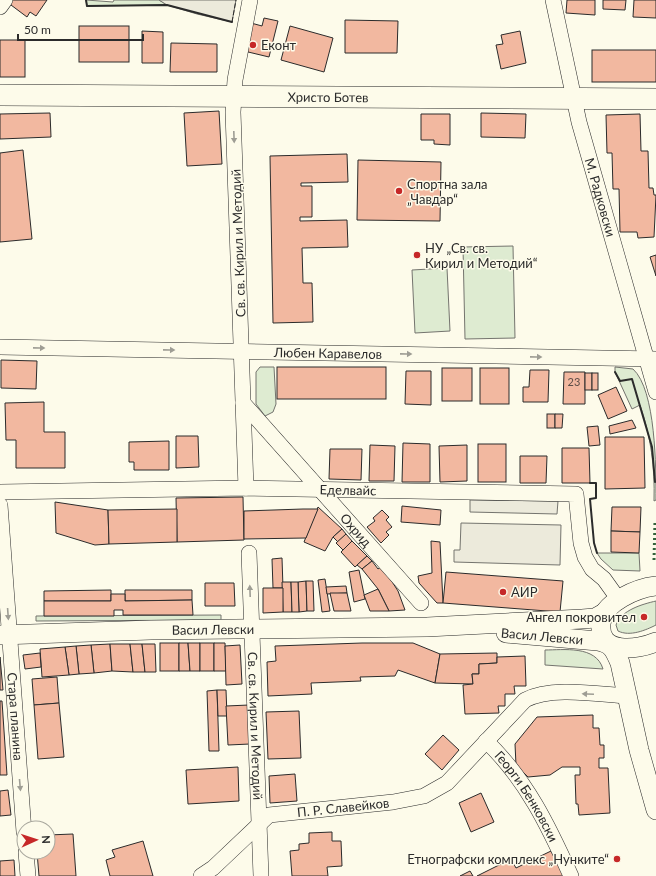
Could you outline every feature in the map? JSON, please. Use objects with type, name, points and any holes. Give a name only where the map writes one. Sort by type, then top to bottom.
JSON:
[{"type":"main road","name":"Христо Ботев","points":[[0,95],[233,98],[656,99]]},
{"type":"street","points":[[0,7],[5,0]]},
{"type":"street","name":"Св. св. Кирил и Методий","points":[[246,488],[233,98],[250,0]]},
{"type":"street","name":"М. Радковски","points":[[553,0],[574,99],[652,359],[656,392]]},
{"type":"street","name":"Любен Каравелов","points":[[0,347],[652,359]]},
{"type":"street","name":"Охрид","points":[[243,403],[422,603]]},
{"type":"street","name":"Еделвайс","points":[[0,492],[246,488],[576,494],[581,543],[585,557],[592,569],[604,579],[618,600]]},
{"type":"street","name":"Стара планина","points":[[0,505],[5,635],[23,820]]},
{"type":"street","name":"Св. св. Кирил и Методий","points":[[249,553],[261,876]]},
{"type":"street","points":[[656,586],[632,592],[618,600],[604,613],[600,624],[602,635],[616,653],[620,663],[644,773],[656,810]]},
{"type":"street","name":"Васил Левски","points":[[5,635],[252,629],[427,627],[596,618],[604,613]]},
{"type":"street","name":"Васил Левски","points":[[427,627],[598,641],[618,648],[652,643]]},
{"type":"street","points":[[634,727],[631,672],[639,653],[652,643]]},
{"type":"street","name":"П. Р. Славейков","points":[[201,876],[213,868],[269,815],[394,802],[424,796],[447,783],[525,700],[535,694],[552,692],[627,696]]},
{"type":"street","name":"Георги Бенковски","points":[[486,741],[505,759],[531,797],[549,829],[571,876]]},
{"type":"street","points":[[27,860],[28,876]]},
{"type":"green space","points":[[86,0],[113,2],[114,0],[159,0],[167,5],[87,6]]},
{"type":"green space","points":[[513,246],[515,338],[465,339],[463,247]]},
{"type":"green space","points":[[447,268],[450,331],[415,333],[412,270]]},
{"type":"green space","points":[[260,367],[274,367],[276,404],[273,412],[265,416],[256,404],[256,372]]},
{"type":"green space","points":[[615,367],[633,369],[641,379],[646,394],[650,411],[655,450],[656,500],[654,501],[652,452],[644,417],[640,405],[632,409],[615,372]]},
{"type":"green space","points":[[597,553],[639,553],[640,571],[613,570]]},
{"type":"green space","points":[[656,601],[656,625],[643,631],[633,633],[623,633],[618,631],[616,625],[623,615],[633,608]]},
{"type":"green space","points":[[221,615],[221,620],[36,621],[36,616]]},
{"type":"green space","points":[[545,650],[578,650],[586,652],[594,656],[599,661],[603,669],[545,665]]},
{"type":"shaded area","points":[[159,0],[236,0],[232,22],[167,5]]},
{"type":"shaded area","points":[[470,500],[558,501],[557,514],[470,512]]},
{"type":"shaded area","points":[[461,523],[561,525],[560,565],[454,562],[454,550],[460,550]]},
{"type":"building","points":[[8,0],[47,0],[36,16],[30,12],[27,17],[7,2]]},
{"type":"building","points":[[567,0],[595,0],[595,15],[566,13]]},
{"type":"building","points":[[603,0],[626,0],[625,10],[603,9]]},
{"type":"building","points":[[634,0],[656,0],[656,18],[633,17]]},
{"type":"building","points":[[264,18],[278,21],[269,57],[244,51],[251,23],[262,26]]},
{"type":"building","points":[[345,20],[398,21],[397,53],[345,53]]},
{"type":"building","points":[[79,26],[129,26],[129,62],[79,62]]},
{"type":"building","points":[[290,26],[333,38],[324,72],[281,60]]},
{"type":"building","points":[[142,31],[163,32],[163,63],[142,63]]},
{"type":"building","points":[[520,31],[526,63],[501,69],[496,45],[503,44],[501,35]]},
{"type":"building","points":[[0,40],[25,40],[25,77],[0,77]]},
{"type":"building","points":[[171,43],[217,44],[217,72],[170,72]]},
{"type":"building","points":[[592,50],[656,50],[656,82],[592,82]]},
{"type":"building","points":[[219,111],[222,164],[187,166],[184,113]]},
{"type":"building","points":[[50,113],[51,137],[0,139],[0,114]]},
{"type":"building","points":[[481,113],[526,114],[525,138],[481,137]]},
{"type":"building","points":[[421,114],[450,114],[450,145],[434,144],[434,140],[421,140]]},
{"type":"building","points":[[640,114],[641,151],[648,151],[649,188],[653,188],[654,195],[656,195],[654,237],[638,238],[637,232],[620,232],[619,189],[613,189],[612,153],[607,153],[606,115]]},
{"type":"building","points":[[23,150],[32,239],[0,242],[0,153]]},
{"type":"building","points":[[347,154],[348,182],[301,183],[301,186],[312,186],[312,217],[300,217],[300,221],[347,220],[348,247],[302,248],[303,283],[312,283],[313,322],[273,323],[270,156]]},
{"type":"building","name":"Спортна зала „Чавдар“","points":[[358,160],[441,162],[440,221],[357,220]]},
{"type":"building","points":[[656,255],[656,276],[650,257]]},
{"type":"building","points":[[1,360],[37,361],[36,389],[1,388]]},
{"type":"building","points":[[277,367],[386,367],[386,399],[277,399]]},
{"type":"building","points":[[442,368],[472,368],[472,401],[442,401]]},
{"type":"building","points":[[480,368],[509,368],[509,404],[480,404]]},
{"type":"building","points":[[530,370],[549,370],[548,402],[523,402],[523,387],[529,387]]},
{"type":"building","points":[[406,371],[431,371],[431,405],[405,404]]},
{"type":"building","points":[[564,372],[585,372],[585,404],[563,404]]},
{"type":"building","points":[[585,373],[592,373],[592,390],[585,390]]},
{"type":"building","points":[[592,373],[598,373],[598,390],[592,390]]},
{"type":"building","points":[[616,387],[627,411],[608,419],[598,395]]},
{"type":"building","points":[[44,402],[44,432],[65,432],[65,468],[16,468],[16,440],[6,440],[5,403]]},
{"type":"building","points":[[547,414],[555,414],[555,428],[547,428]]},
{"type":"building","points":[[555,414],[563,414],[562,428],[555,428]]},
{"type":"building","points":[[632,420],[636,428],[610,434],[609,426]]},
{"type":"building","points":[[598,426],[600,445],[589,446],[587,427]]},
{"type":"building","points":[[176,436],[198,436],[199,467],[176,468]]},
{"type":"building","points":[[605,437],[644,437],[645,488],[605,489]]},
{"type":"building","points":[[169,441],[169,470],[134,470],[134,462],[129,462],[129,442]]},
{"type":"building","points":[[403,443],[430,444],[430,482],[402,482]]},
{"type":"building","points":[[478,444],[506,444],[506,482],[478,482]]},
{"type":"building","points":[[370,445],[395,446],[394,481],[369,481]]},
{"type":"building","points":[[467,445],[467,481],[440,482],[439,446]]},
{"type":"building","points":[[562,448],[589,448],[590,483],[562,483]]},
{"type":"building","points":[[330,449],[362,449],[361,480],[329,479]]},
{"type":"building","points":[[520,456],[547,456],[546,483],[520,483]]},
{"type":"building","points":[[243,497],[244,540],[177,542],[176,498]]},
{"type":"building","points":[[55,502],[108,510],[109,544],[95,545],[56,533]]},
{"type":"building","points":[[402,506],[441,510],[440,525],[401,522]]},
{"type":"building","points":[[318,507],[342,529],[333,537],[325,551],[304,542]]},
{"type":"building","points":[[612,507],[641,507],[640,532],[611,531]]},
{"type":"building","points":[[177,509],[177,542],[109,544],[108,510]]},
{"type":"building","points":[[318,509],[306,538],[244,539],[244,511]]},
{"type":"building","points":[[382,510],[389,517],[386,520],[392,527],[386,532],[389,535],[381,543],[367,527],[375,521],[373,518]]},
{"type":"building","points":[[342,529],[346,534],[338,542],[333,537]]},
{"type":"building","points":[[611,531],[640,532],[639,553],[611,552]]},
{"type":"building","points":[[346,534],[352,541],[343,550],[336,543]]},
{"type":"building","points":[[352,541],[367,556],[355,567],[341,552]]},
{"type":"building","points":[[431,541],[440,542],[443,603],[437,603],[419,583],[418,576],[432,573]]},
{"type":"building","points":[[367,556],[372,561],[362,569],[357,565]]},
{"type":"building","points":[[282,558],[283,588],[273,588],[272,559]]},
{"type":"building","points":[[372,561],[378,569],[382,566],[398,591],[405,610],[389,611],[378,589],[362,569]]},
{"type":"building","points":[[359,570],[365,599],[354,602],[349,572]]},
{"type":"building","name":"АИР","points":[[446,572],[563,581],[560,612],[443,603]]},
{"type":"building","points":[[325,579],[330,611],[322,612],[318,580]]},
{"type":"building","points":[[306,581],[307,611],[299,612],[298,582]]},
{"type":"building","points":[[306,581],[313,581],[314,611],[307,611]]},
{"type":"building","points":[[282,582],[291,582],[292,612],[283,612]]},
{"type":"building","points":[[291,582],[298,582],[299,612],[292,612]]},
{"type":"building","points":[[205,583],[234,583],[235,606],[205,606]]},
{"type":"building","points":[[346,586],[347,593],[327,594],[326,587]]},
{"type":"building","points":[[263,588],[283,588],[283,612],[263,613]]},
{"type":"building","points":[[378,589],[389,611],[370,611],[364,595]]},
{"type":"building","points":[[111,590],[111,601],[44,601],[44,591]]},
{"type":"building","points":[[125,590],[192,590],[192,600],[125,601]]},
{"type":"building","points":[[330,593],[347,593],[351,611],[334,611]]},
{"type":"building","points":[[111,594],[125,594],[125,601],[192,600],[193,615],[123,615],[123,610],[114,610],[114,616],[44,616],[44,601],[111,601]]},
{"type":"building","points":[[160,643],[179,643],[179,671],[160,671]]},
{"type":"building","points":[[179,643],[188,643],[190,671],[179,671]]},
{"type":"building","points":[[188,643],[200,643],[200,671],[190,671]]},
{"type":"building","points":[[200,643],[214,643],[214,671],[200,671]]},
{"type":"building","points":[[214,643],[225,643],[226,671],[214,671]]},
{"type":"building","points":[[413,643],[440,654],[435,683],[398,670],[395,676],[360,677],[361,681],[311,683],[312,694],[268,696],[267,662],[276,661],[275,646]]},
{"type":"building","points":[[110,644],[112,671],[94,673],[91,645]]},
{"type":"building","points":[[110,644],[130,644],[133,672],[112,671]]},
{"type":"building","points":[[130,644],[142,644],[145,672],[133,672]]},
{"type":"building","points":[[142,644],[155,644],[156,672],[145,672]]},
{"type":"building","points":[[91,645],[94,673],[79,674],[76,646]]},
{"type":"building","points":[[240,645],[242,684],[226,685],[225,646]]},
{"type":"building","points":[[76,646],[79,674],[69,675],[65,647]]},
{"type":"building","points":[[65,647],[69,675],[42,677],[40,649]]},
{"type":"building","points":[[40,653],[41,667],[25,669],[23,655]]},
{"type":"building","points":[[497,653],[497,663],[479,664],[479,674],[472,674],[473,684],[435,683],[440,654]]},
{"type":"building","points":[[525,656],[526,686],[514,686],[515,694],[505,694],[505,706],[498,706],[499,713],[465,714],[463,685],[473,684],[472,674],[479,674],[479,664],[497,663],[497,657]]},
{"type":"building","points":[[0,657],[3,690],[0,690]]},
{"type":"building","points":[[57,677],[59,703],[34,705],[32,679]]},
{"type":"building","points":[[217,690],[219,751],[209,751],[207,691]]},
{"type":"building","points":[[217,690],[226,690],[227,716],[218,716]]},
{"type":"building","points":[[0,701],[2,701],[7,775],[0,775]]},
{"type":"building","points":[[59,703],[64,757],[38,759],[34,705]]},
{"type":"building","points":[[249,705],[250,744],[228,745],[226,706]]},
{"type":"building","points":[[299,711],[301,758],[268,759],[266,712]]},
{"type":"building","points":[[593,715],[593,728],[599,728],[600,745],[604,745],[604,758],[599,758],[599,768],[608,768],[610,813],[579,815],[578,804],[576,804],[575,775],[580,775],[580,767],[562,767],[550,775],[528,777],[516,765],[515,744],[537,717]]},
{"type":"building","points":[[443,735],[459,750],[442,770],[425,754]]},
{"type":"building","points":[[238,767],[239,801],[188,804],[186,770]]},
{"type":"building","points":[[295,774],[297,801],[270,803],[269,776]]},
{"type":"building","points":[[8,790],[11,815],[0,816],[0,791]]},
{"type":"building","points":[[481,793],[494,822],[471,832],[459,803]]},
{"type":"building","points":[[332,832],[332,841],[341,841],[342,866],[327,867],[328,876],[292,876],[290,851],[299,850],[299,844],[309,843],[309,833]]},
{"type":"building","points":[[73,834],[76,876],[39,876],[38,860],[56,860],[56,835]]},
{"type":"building","points":[[143,841],[153,876],[110,876],[106,860],[115,857],[112,850]]},
{"type":"building","points":[[551,851],[564,876],[477,876],[511,859],[516,868]]},
{"type":"building","points":[[14,860],[15,876],[0,876],[0,861]]},
{"type":"building","points":[[470,871],[473,876],[460,876]]},
{"type":"hedge","points":[[654,560],[655,521]]},
{"type":"fence","points":[[232,22],[236,0]]},
{"type":"wall","points":[[86,0],[87,6],[167,5],[232,22]]},
{"type":"wall","points":[[615,372],[620,381],[632,379],[652,447],[655,482]]},
{"type":"wall","points":[[590,483],[596,483],[596,498],[590,499],[594,543],[597,553]]},
{"type":"place","name":"Еконт","points":[[253,45]]},
{"type":"place","name":"Спортна зала „Чавдар“","points":[[399,191]]},
{"type":"place","name":"НУ „Св. св. Кирил и Методий“","points":[[417,255]]},
{"type":"place","name":"АИР","points":[[503,592]]},
{"type":"place","name":"Ангел покровител","points":[[644,617]]},
{"type":"place","name":"Етнографски комплекс „Нунките“","points":[[617,859]]}]
